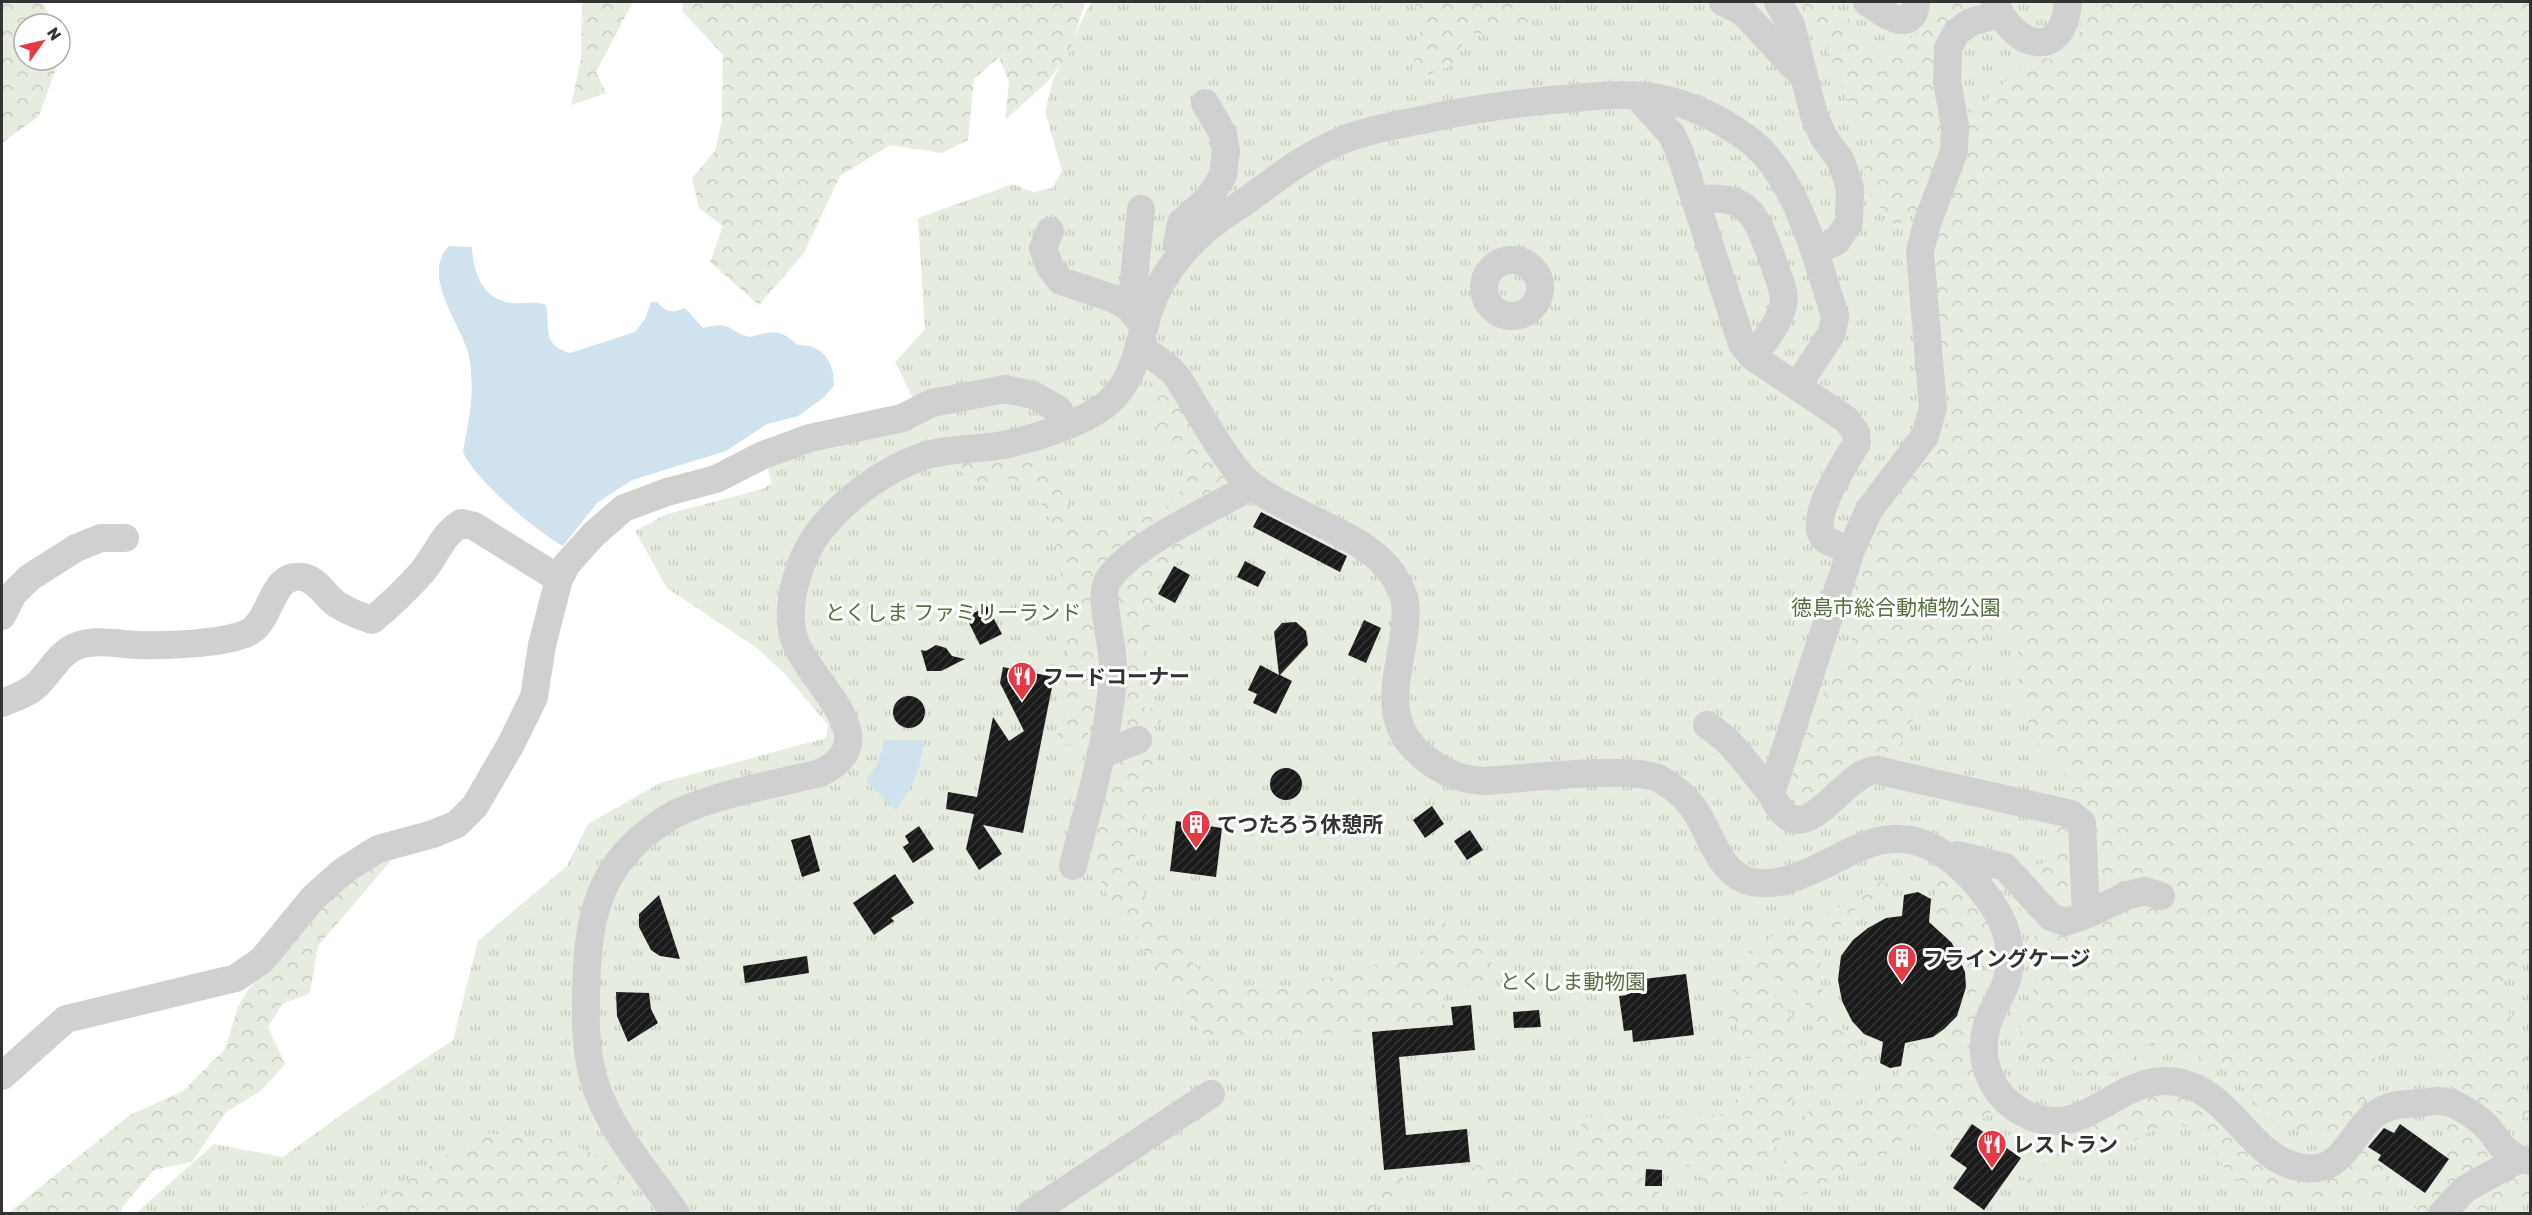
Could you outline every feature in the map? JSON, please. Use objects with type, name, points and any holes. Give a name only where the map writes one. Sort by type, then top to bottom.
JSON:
[{"type":"street","points":[[1723,2],[1743,12],[1792,66],[1803,72]]},
{"type":"street","points":[[1778,2],[1791,25],[1814,115],[1823,136],[1841,161],[1850,188],[1849,223],[1836,242],[1814,250]]},
{"type":"street","points":[[1867,2],[1890,18],[1902,20],[1910,16],[1916,2]]},
{"type":"street","points":[[1771,793],[1851,550],[1869,510],[1925,436],[1933,408],[1920,250],[1927,224],[1954,151],[1955,126],[1947,81],[1948,48],[1957,32],[1998,8],[2023,39],[2035,43],[2047,41],[2059,35],[2067,20],[2068,2]]},
{"type":"street","points":[[1138,328],[1181,254],[1203,231],[1309,156],[1366,132],[1508,102],[1616,95],[1662,98],[1699,110],[1751,141],[1785,185],[1802,214],[1835,316],[1832,333],[1797,385]]},
{"type":"street","points":[[1637,96],[1672,135],[1742,344],[1753,357],[1846,420],[1856,433],[1857,443],[1819,516],[1820,532],[1826,540],[1851,550]]},
{"type":"street","points":[[1181,254],[1177,244],[1181,223],[1209,198],[1223,175],[1226,151],[1222,134],[1205,103]]},
{"type":"street","points":[[1695,201],[1728,198],[1744,206],[1759,222],[1784,293],[1783,306],[1753,357]]},
{"type":"street","points":[[676,1214],[603,1104],[588,1058],[587,945],[593,913],[605,884],[620,859],[644,835],[669,818],[696,805],[820,773],[834,766],[844,756],[849,744],[849,730],[843,715],[800,655],[792,632],[792,604],[806,554],[817,534],[835,513],[876,481],[924,456],[1004,445],[1066,424],[1099,409],[1120,391],[1133,369],[1138,328],[1141,209]]},
{"type":"street","points":[[1050,231],[1043,248],[1050,267],[1061,282],[1112,298],[1178,378],[1248,483],[1374,553],[1393,574],[1405,598],[1405,619],[1394,690],[1395,711],[1405,733],[1419,753],[1441,770],[1461,779],[1484,781],[1630,772],[1656,777],[1676,789],[1692,806],[1719,857],[1731,871],[1748,881],[1771,884],[1794,879],[1868,844],[1894,838],[1931,846],[1950,857],[1997,912],[2007,937],[2010,963],[2006,982],[1987,1024],[1983,1046],[1986,1066],[1993,1087],[2009,1105],[2048,1122],[2063,1122],[2154,1082],[2189,1084],[2206,1093],[2222,1106],[2269,1152],[2285,1163],[2301,1168],[2319,1166],[2336,1160],[2348,1150],[2366,1124],[2390,1106],[2441,1100],[2454,1104],[2485,1124],[2502,1149],[2525,1160]]},
{"type":"street","points":[[2,1076],[66,1019],[236,978],[262,960],[313,898],[343,871],[378,849],[433,834],[457,824],[475,806],[511,744],[534,697],[542,645],[559,579],[567,564],[594,534],[624,508],[667,492],[716,479],[764,455],[810,438],[902,418],[932,403],[1005,389],[1033,395],[1059,410],[1066,424]]},
{"type":"street","points":[[1073,866],[1100,755],[1113,680],[1113,651],[1104,592],[1107,581],[1150,544],[1237,494],[1248,483]]},
{"type":"street","points":[[2,703],[37,685],[62,656],[76,646],[100,642],[138,645],[221,640],[247,634],[265,618],[272,596],[291,578],[303,577],[309,580],[337,604],[372,620],[398,598],[424,569],[448,531],[461,523],[474,526],[559,579]]},
{"type":"street","points":[[2,616],[14,594],[29,578],[76,548],[101,538],[125,538]]},
{"type":"street","points":[[1707,725],[1721,734],[1742,755],[1771,793],[1776,806],[1787,816],[1801,819],[1817,814],[1860,774],[1876,770],[2071,814],[2082,823],[2086,915]]},
{"type":"street","points":[[1100,755],[1138,740]]},
{"type":"street","points":[[1950,857],[1958,855],[2005,867],[2051,917],[2065,922],[2086,915],[2128,895],[2145,891],[2161,896]]},
{"type":"street","points":[[1030,1214],[1211,1094]]},
{"type":"street","points":[[2442,1214],[2465,1189],[2525,1160]]},
{"type":"green space","points":[[2,2],[42,2],[48,12],[12,12],[12,72],[55,72],[39,116],[2,143]]},
{"type":"green space","points":[[582,2],[633,2],[596,72],[606,93],[571,105],[581,59]]},
{"type":"green space","points":[[683,2],[1085,2],[1069,54],[1046,83],[1005,120],[1009,82],[999,57],[974,79],[968,140],[942,153],[890,145],[840,176],[804,253],[759,305],[710,262],[723,226],[699,208],[692,178],[715,151],[722,120],[723,55],[683,12]]},
{"type":"green space","name":"徳島市総合動植物公園","points":[[1091,2],[2530,2],[2530,1213],[135,1214],[214,1144],[283,1157],[345,1112],[453,1040],[478,941],[567,866],[588,824],[660,783],[826,738],[828,725],[785,674],[758,649],[667,588],[635,531],[667,514],[763,489],[772,483],[762,448],[890,414],[913,398],[895,362],[925,329],[918,218],[1013,184],[1033,192],[1052,188],[1062,171],[1045,111],[1053,80]]},
{"type":"green space","points":[[1415,2],[1527,2],[1532,21],[1493,36],[1468,32],[1453,65],[1409,82],[1420,33]]},
{"type":"green space","points":[[1802,2],[1829,2],[1850,20],[1872,56],[1892,50],[1916,35],[1942,7],[1959,2],[1985,2],[1985,6],[1963,14],[1945,118],[1976,111],[2030,56],[2055,60],[2078,43],[2084,2],[2530,2],[2530,966],[2523,959],[2501,985],[2510,1014],[2530,1048],[2520,1086],[2530,1092],[2530,1117],[2508,1118],[2449,1085],[2443,1046],[2383,1047],[2376,1054],[2370,1090],[2344,1132],[2324,1139],[2306,1132],[2280,1127],[2249,1097],[2235,1075],[2171,1044],[2142,1045],[2129,1066],[2097,1080],[2070,1069],[2045,1070],[2027,1053],[2019,1028],[2041,970],[2034,932],[2003,881],[2049,860],[2065,801],[2076,786],[2040,749],[2018,698],[2018,634],[1986,629],[1966,680],[1924,698],[1895,754],[1863,755],[1840,770],[1814,799],[1791,802],[1782,786],[1820,700],[1852,639],[1841,614],[1867,541],[1895,490],[1930,456],[1950,415],[1949,377],[1931,306],[1930,249],[1940,209],[1913,211],[1897,227],[1871,196],[1865,178],[1865,167],[1871,138],[1844,94],[1822,34]]},
{"type":"green space","points":[[1163,380],[1229,470],[1227,487],[1191,534],[1193,544],[1174,566],[1158,594],[1137,675],[1145,709],[1155,708],[1160,712],[1161,721],[1154,727],[1120,735],[1112,716],[1093,711],[1085,748],[1056,742],[1068,687],[1069,662],[1059,561],[1051,525],[1034,495],[1021,483],[1013,479],[982,483],[974,481],[956,465],[1034,452],[1088,531],[1110,528],[1151,515],[1173,502],[1184,483],[1187,471],[1153,423],[1156,412],[1141,397],[1151,381]]},
{"type":"green space","points":[[1153,745],[1157,761],[1157,776],[1155,791],[1136,848],[1136,873],[1151,906],[1184,952],[1205,974],[1223,983],[1242,988],[1262,989],[1305,983],[1419,957],[1426,940],[1441,921],[1483,944],[1491,954],[1493,983],[1443,987],[1446,1025],[1372,1032],[1212,1036],[1201,1034],[1106,893],[1095,864],[1096,814],[1104,780],[1123,756]]},
{"type":"green space","points":[[395,856],[318,946],[310,993],[282,1004],[268,1027],[285,1064],[262,1090],[226,1112],[192,1162],[154,1170],[122,1207],[121,1213],[7,1214],[130,1115],[183,1091],[225,1049],[238,1007],[248,990],[355,868]]},
{"type":"green space","points":[[1943,865],[1986,903],[1995,944],[1980,953],[1979,980],[1975,997],[1984,1003],[1999,1106],[1986,1117],[1972,1124],[1955,1148],[1934,1134],[1931,1139],[1912,1124],[1894,1153],[1864,1162],[1811,1191],[1782,1201],[1770,1193],[1771,1186],[1795,1149],[1806,1113],[1816,1109],[1843,1110],[1865,1103],[1887,1081],[1895,1081],[1901,1066],[1905,1043],[1929,1037],[1948,1027],[1959,1012],[1965,995],[1964,976],[1958,957],[1946,938],[1928,922],[1931,899],[1937,891],[1935,873]]},
{"type":"green space","points":[[1880,882],[1889,884],[1892,890],[1887,899],[1861,906],[1844,921],[1830,938],[1822,957],[1820,975],[1823,994],[1842,1028],[1874,1054],[1869,1083],[1849,1092],[1813,1095],[1810,1091],[1816,1056],[1815,1026],[1802,1000],[1773,976],[1766,990],[1794,1018],[1803,1047],[1801,1064],[1792,1103],[1772,1155],[1750,1184],[1735,1195],[1718,1202],[1706,1191],[1695,1166],[1644,1165],[1643,1190],[1658,1190],[1663,1213],[1504,1213],[1506,1212],[1496,1192],[1463,1174],[1484,1161],[1486,1170],[1500,1169],[1511,1174],[1548,1178],[1550,1171],[1567,1157],[1575,1136],[1582,1135],[1581,1118],[1606,1115],[1609,1123],[1722,1114],[1753,1083],[1752,1058],[1740,1058],[1738,1023],[1729,1023],[1737,973],[1747,957],[1774,935],[1842,906]]},
{"type":"green space","points":[[2186,1089],[2283,1172],[2361,1141],[2381,1155],[2378,1160],[2392,1169],[2379,1189],[2384,1193],[2376,1200],[2360,1206],[2341,1204],[2312,1196],[2288,1206],[2262,1189],[2234,1178],[2226,1171],[2209,1142],[2197,1131],[2180,1124],[2165,1124],[2133,1141],[2092,1147],[2048,1162],[2036,1170],[2030,1185],[2021,1174],[2029,1154],[2117,1103]]},
{"type":"green space","points":[[2443,1105],[2530,1173],[2530,1199],[2505,1195],[2480,1213],[2411,1214],[2449,1159],[2441,1153],[2448,1139],[2436,1115]]},
{"type":"green space","points":[[481,1133],[562,1140],[603,1158],[639,1213],[356,1213]]},
{"type":"green space","points":[[1382,1174],[1403,1178],[1406,1199],[1374,1204],[1374,1213],[1342,1213],[1342,1210],[1357,1208],[1369,1193],[1379,1193]]},
{"type":"water","points":[[449,246],[472,247],[474,266],[481,283],[487,291],[502,301],[546,305],[551,340],[561,350],[570,353],[635,332],[645,319],[651,302],[657,302],[670,311],[685,308],[703,328],[720,325],[750,337],[776,332],[798,345],[821,351],[830,363],[834,386],[823,398],[798,416],[767,424],[726,451],[632,480],[597,503],[563,546],[507,504],[480,476],[463,452],[471,404],[471,369],[468,352],[440,284],[441,258]]},
{"type":"water","points":[[884,740],[924,740],[921,760],[915,777],[896,810],[866,781],[879,761]]},
{"type":"building","points":[[1261,512],[1347,556],[1340,572],[1253,527]]},
{"type":"building","points":[[1245,561],[1266,572],[1258,587],[1237,577]]},
{"type":"building","points":[[1174,566],[1190,575],[1175,603],[1158,594]]},
{"type":"building","points":[[987,606],[1002,634],[980,645],[966,617]]},
{"type":"building","points":[[1364,620],[1381,628],[1366,663],[1348,655]]},
{"type":"building","points":[[1296,622],[1306,631],[1308,645],[1280,675],[1292,681],[1276,714],[1253,703],[1257,694],[1248,690],[1260,665],[1279,675],[1274,632],[1282,623]]},
{"type":"building","points":[[936,645],[946,648],[952,656],[965,659],[941,671],[927,671],[921,650],[926,651]]},
{"type":"building","points":[[1003,667],[1054,677],[1023,833],[983,825],[1002,854],[979,870],[966,849],[974,814],[946,809],[948,792],[977,797],[993,717],[1009,741],[1024,731],[1000,683]]},
{"type":"building","points":[[909,696],[921,700],[925,712],[921,724],[909,728],[897,724],[893,712],[897,700]]},
{"type":"building","points":[[1286,768],[1297,773],[1302,784],[1297,795],[1286,800],[1275,795],[1270,784],[1275,773]]},
{"type":"building","points":[[1432,806],[1444,824],[1425,838],[1413,820]]},
{"type":"building","name":"てつたろう休憩所","points":[[1176,821],[1222,828],[1216,877],[1170,871]]},
{"type":"building","points":[[919,826],[934,849],[913,863],[903,847],[909,843],[905,836]]},
{"type":"building","points":[[1470,830],[1483,850],[1467,860],[1454,841]]},
{"type":"building","points":[[810,835],[820,871],[802,877],[791,840]]},
{"type":"building","points":[[895,874],[914,903],[891,918],[894,921],[874,935],[853,903]]},
{"type":"building","name":"フライングケージ","points":[[1918,892],[1931,899],[1929,922],[1952,943],[1965,972],[1966,987],[1957,1016],[1933,1037],[1905,1043],[1901,1066],[1890,1068],[1880,1063],[1883,1042],[1864,1034],[1852,1021],[1842,1001],[1838,980],[1841,956],[1853,940],[1868,928],[1886,918],[1902,916],[1904,895]]},
{"type":"building","points":[[659,895],[680,959],[660,956],[651,950],[639,927],[639,914]]},
{"type":"building","points":[[807,956],[809,973],[745,983],[743,966]]},
{"type":"building","points":[[1686,974],[1694,1035],[1633,1042],[1632,1030],[1624,1031],[1619,996],[1627,995],[1626,981]]},
{"type":"building","points":[[616,992],[649,993],[651,1009],[658,1023],[628,1042],[617,1016]]},
{"type":"building","points":[[1471,1005],[1475,1050],[1399,1057],[1406,1135],[1467,1129],[1470,1162],[1384,1170],[1372,1032],[1453,1025],[1451,1007]]},
{"type":"building","points":[[1539,1010],[1541,1027],[1514,1028],[1513,1012]]},
{"type":"building","points":[[1972,1124],[2021,1158],[1984,1210],[1953,1188],[1967,1168],[1950,1156]]},
{"type":"building","points":[[2400,1124],[2449,1159],[2425,1193],[2378,1160],[2381,1155],[2368,1147],[2384,1128],[2394,1133]]},
{"type":"building","points":[[1646,1169],[1662,1170],[1662,1186],[1645,1186]]},
{"type":"place","name":"フードコーナー","points":[[1022,702]]},
{"type":"place","name":"てつたろう休憩所","points":[[1196,850]]},
{"type":"place","name":"フライングケージ","points":[[1902,984]]},
{"type":"place","name":"レストラン","points":[[1992,1170]]},
{"type":"park label","name":"とくしま ファミリーランド","points":[[953,612]]},
{"type":"park label","name":"とくしま動物園","points":[[1573,981]]}]
